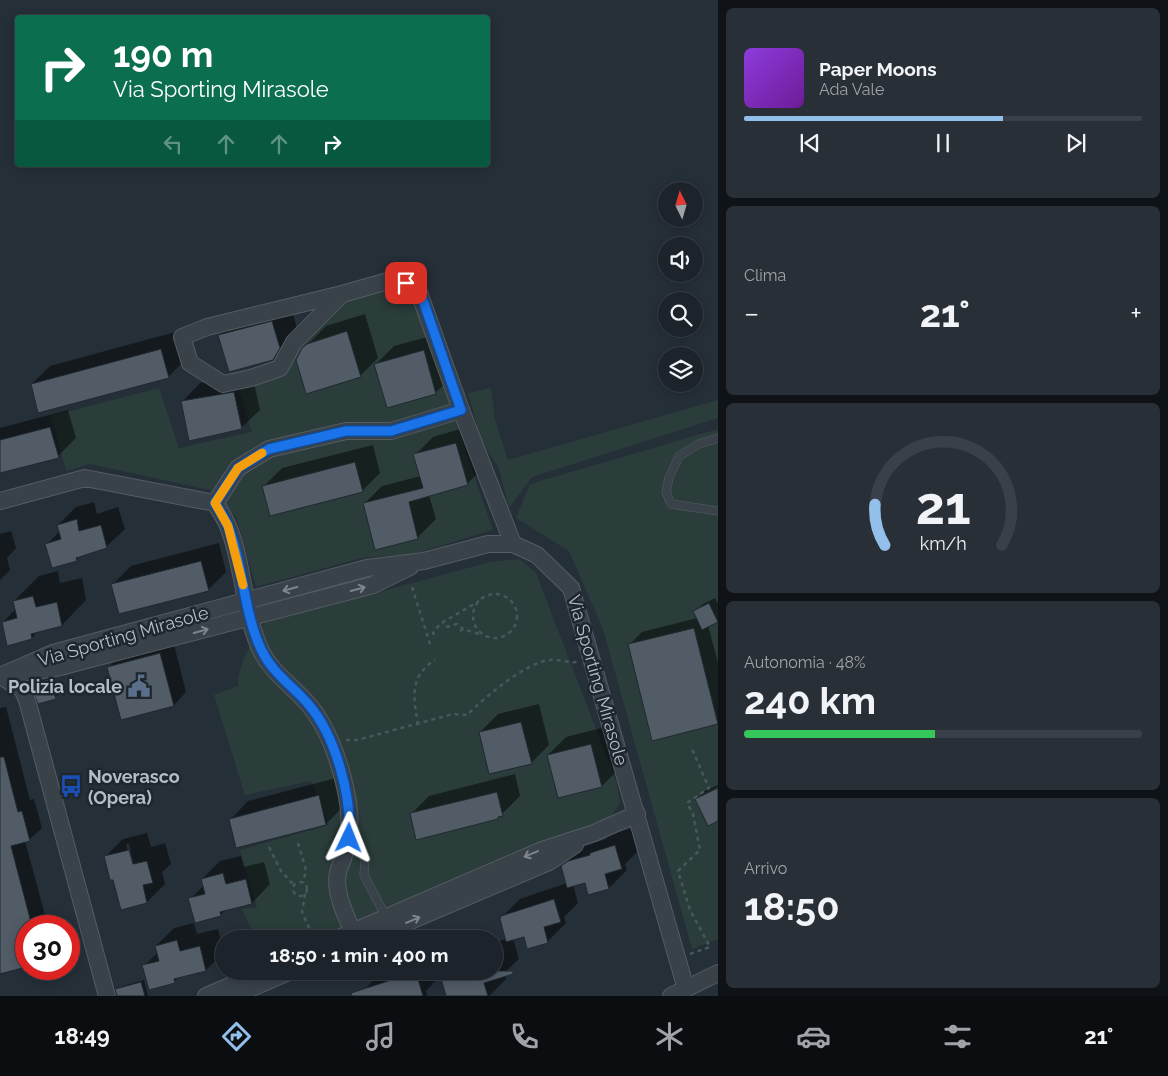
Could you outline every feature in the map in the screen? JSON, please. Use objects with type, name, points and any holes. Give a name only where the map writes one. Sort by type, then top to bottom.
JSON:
[{"type":"street","points":[[342,294],[294,342],[280,368],[251,378],[223,384],[190,363],[182,337],[207,327],[395,279],[418,286],[461,410],[513,544]]},
{"type":"street","points":[[215,503],[238,468],[269,449],[346,431],[391,431],[461,410]]},
{"type":"street","points":[[0,501],[85,478],[215,503],[228,526],[250,618],[262,651],[275,673],[309,705],[321,723],[346,791],[351,818],[349,838],[338,873],[338,884],[343,907],[353,930]]},
{"type":"street","name":"Via Sporting Mirasole","points":[[0,676],[53,653],[367,568],[424,561],[488,544],[513,544],[537,555],[571,588],[593,659],[686,989]]},
{"type":"street","name":"Via Sporting Mirasole","points":[[0,676],[56,668],[373,585],[424,561]]},
{"type":"street","points":[[0,676],[22,689],[27,700],[107,996]]},
{"type":"street","points":[[355,930],[542,850],[594,833],[637,814]]},
{"type":"street","points":[[389,930],[549,862],[594,833]]},
{"type":"street","points":[[670,996],[718,974]]},
{"type":"street","points":[[206,996],[243,980]]},
{"type":"street","points":[[233,996],[270,980]]},
{"type":"lane","points":[[718,438],[699,444],[679,456],[669,478],[666,492],[671,504],[718,510]]},
{"type":"lane","points":[[365,860],[364,875],[386,917]]},
{"type":"path","points":[[412,587],[430,644]]},
{"type":"path","points":[[434,636],[433,633],[440,624],[480,600],[496,594],[504,596],[515,608],[517,617],[510,632],[494,638],[461,630],[457,624],[446,627]]},
{"type":"path","points":[[480,600],[473,615],[474,624],[486,636]]},
{"type":"path","points":[[329,742],[357,740],[453,714],[467,715],[484,698],[531,666],[550,660],[574,662],[593,659]]},
{"type":"path","points":[[418,725],[414,689],[425,668],[434,660]]},
{"type":"path","points":[[677,959],[710,947],[690,910],[678,871],[700,850],[694,814],[687,803],[709,788],[692,749]]},
{"type":"path","points":[[298,843],[306,870],[303,883]]},
{"type":"path","points":[[269,847],[281,871],[294,885]]},
{"type":"path","points":[[294,885],[303,883]]},
{"type":"path","points":[[303,883],[307,887],[302,912],[310,930]]},
{"type":"path","points":[[294,885],[293,891],[296,895],[305,894]]},
{"type":"green space","points":[[393,290],[414,303],[493,530],[413,554],[361,558],[256,587],[236,517],[210,490],[90,464],[66,471],[51,416],[159,388],[179,448],[252,432],[238,385],[274,375],[322,322],[349,298]]},
{"type":"green space","points":[[491,388],[495,420],[508,460],[718,400],[718,418],[532,477],[509,508],[499,469],[481,440],[468,393]]},
{"type":"green space","points":[[718,429],[718,939],[692,949],[603,629],[569,551],[516,518],[530,484]]},
{"type":"green space","points":[[520,559],[536,573],[616,781],[620,803],[611,816],[340,930],[252,930],[242,909],[257,907],[240,850],[329,825],[311,781],[245,795],[214,695],[238,686],[243,661],[264,623],[490,562]]},
{"type":"building","points":[[272,321],[280,348],[273,360],[229,372],[218,335]]},
{"type":"building","points":[[347,331],[361,377],[306,394],[296,360],[302,348],[307,344]]},
{"type":"building","points":[[161,349],[169,378],[38,413],[31,384]]},
{"type":"building","points":[[424,350],[436,394],[387,408],[374,364]]},
{"type":"building","points":[[234,392],[242,429],[189,441],[181,401]]},
{"type":"building","points":[[50,427],[59,458],[0,473],[0,440]]},
{"type":"building","points":[[456,443],[468,485],[409,502],[418,539],[375,550],[363,503],[423,488],[413,454]]},
{"type":"building","points":[[355,462],[363,492],[270,516],[262,486]]},
{"type":"building","points":[[77,519],[79,531],[101,525],[107,548],[76,558],[77,561],[52,568],[45,544],[61,539],[57,525]]},
{"type":"building","points":[[201,561],[209,591],[119,614],[111,584]]},
{"type":"building","points":[[33,596],[36,607],[57,602],[62,626],[31,634],[32,639],[7,646],[2,622],[17,618],[13,601]]},
{"type":"building","points":[[709,603],[718,622],[702,630],[693,611]]},
{"type":"building","points":[[694,628],[718,724],[652,741],[628,644]]},
{"type":"building","points":[[160,653],[174,706],[121,720],[107,667]]},
{"type":"building","points":[[50,679],[56,699],[38,704],[30,684]]},
{"type":"building","points":[[521,722],[532,764],[489,774],[479,732]]},
{"type":"building","points":[[591,744],[602,787],[558,798],[547,755]]},
{"type":"building","points":[[0,757],[4,757],[18,812],[22,811],[30,841],[11,846],[29,915],[15,915],[15,970],[0,974]]},
{"type":"building","points":[[718,788],[718,821],[708,826],[695,799]]},
{"type":"building","points":[[497,792],[503,816],[498,817],[498,819],[416,840],[410,813]]},
{"type":"building","points":[[319,795],[326,825],[236,848],[229,819]]},
{"type":"building","points":[[615,845],[622,869],[605,874],[609,889],[588,895],[585,883],[567,888],[561,866],[568,861]]},
{"type":"building","points":[[129,850],[133,864],[147,861],[153,883],[143,885],[147,903],[121,910],[104,856]]},
{"type":"building","points":[[223,873],[226,884],[246,879],[252,904],[220,912],[221,916],[195,923],[188,898],[205,894],[201,879]]},
{"type":"building","points":[[554,899],[561,922],[544,927],[548,943],[527,949],[524,937],[506,942],[500,919],[501,916]]},
{"type":"building","points":[[177,940],[180,951],[200,946],[206,971],[174,979],[175,983],[149,990],[142,965],[159,961],[155,946]]},
{"type":"building","points":[[503,971],[513,971],[513,974],[503,977]]},
{"type":"building","points":[[391,980],[418,980],[423,996],[352,996],[351,993]]},
{"type":"building","points":[[441,980],[494,980],[484,983],[488,996],[446,996]]},
{"type":"building","points":[[141,982],[145,996],[117,996],[115,989]]},
{"type":"slow traffic","points":[[243,585],[228,526],[215,503],[238,468],[262,453]]},
{"type":"place","name":"Polizia locale","points":[[139,686]]},
{"type":"place","name":"Noverasco (Opera)","points":[[71,786]]},
{"type":"route","points":[[349,838],[351,818],[338,762],[321,723],[309,705],[275,673],[262,651],[250,618],[228,526],[215,503],[238,468],[269,449],[346,431],[391,431],[461,410],[418,286],[406,283]]}]
